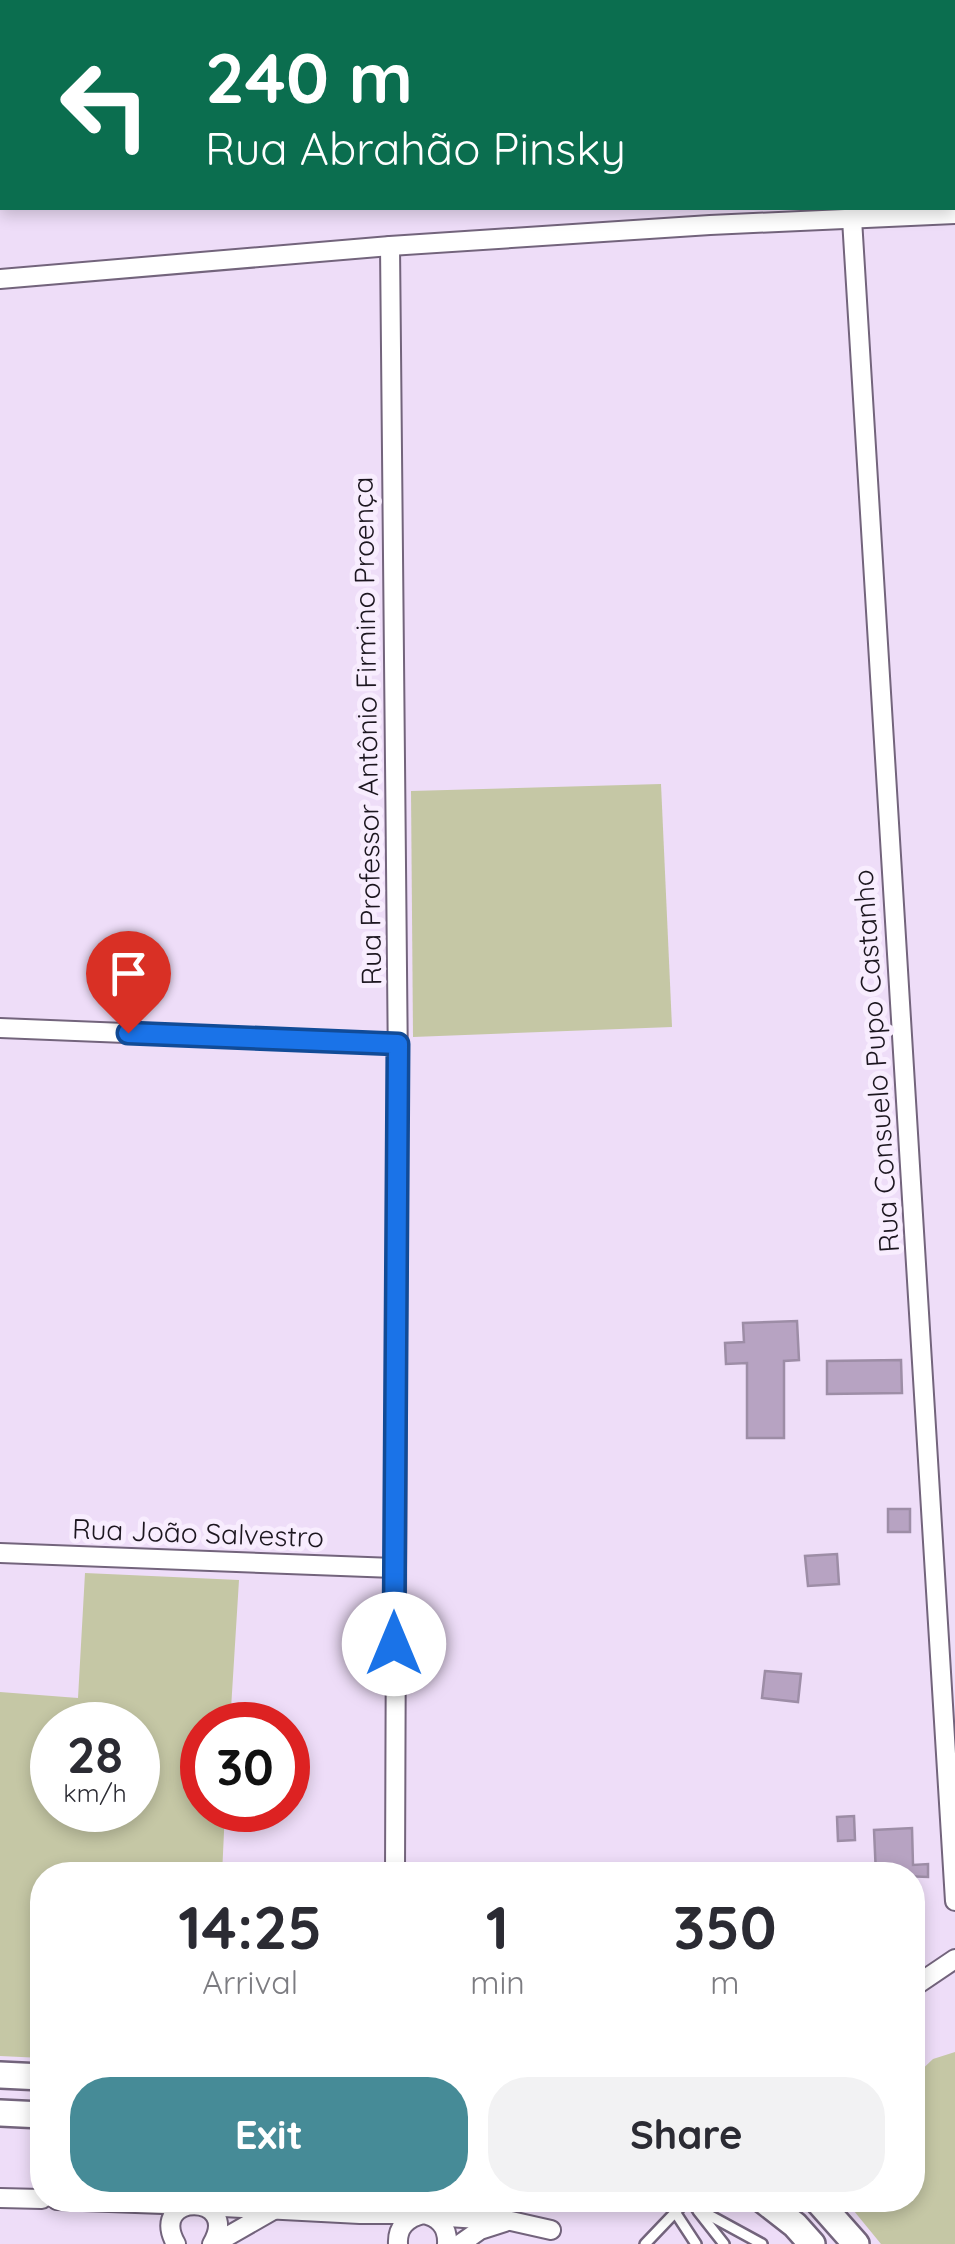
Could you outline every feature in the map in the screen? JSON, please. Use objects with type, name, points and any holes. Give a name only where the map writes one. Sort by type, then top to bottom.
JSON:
[{"type":"main road","points":[[0,2075],[30,2076]]},
{"type":"main road","points":[[0,2114],[30,2115]]},
{"type":"main road","points":[[778,2212],[812,2244]]},
{"type":"main road","points":[[828,2212],[856,2244]]},
{"type":"street","points":[[0,279],[390,246],[955,214]]},
{"type":"street","name":"Rua Consuelo Pupo Castanho","points":[[852,218],[955,1901]]},
{"type":"street","name":"Rua Professor Antônio Firmino Proença","points":[[390,246],[398,1044],[395,1862]]},
{"type":"street","points":[[0,1028],[398,1044]]},
{"type":"street","name":"Rua João Salvestro","points":[[0,1553],[394,1568]]},
{"type":"street","points":[[925,1979],[955,1959]]},
{"type":"street","points":[[0,2198],[30,2199]]},
{"type":"street","points":[[134,2212],[173,2239],[179,2212]]},
{"type":"street","points":[[211,2212],[218,2224],[213,2244]]},
{"type":"street","points":[[213,2244],[262,2212]]},
{"type":"street","points":[[343,2212],[511,2221],[551,2230]]},
{"type":"street","points":[[360,2214],[385,2227],[398,2244]]},
{"type":"street","points":[[398,2244],[399,2230],[405,2222],[427,2215]]},
{"type":"street","points":[[427,2215],[446,2230],[447,2244]]},
{"type":"street","points":[[460,2244],[480,2230],[511,2221]]},
{"type":"lane","points":[[645,2244],[675,2212],[696,2244]]},
{"type":"lane","points":[[698,2212],[724,2244]]},
{"type":"lane","points":[[707,2212],[762,2244]]},
{"type":"green space","points":[[661,784],[672,1027],[413,1037],[411,791]]},
{"type":"green space","points":[[85,1573],[239,1580],[231,1702],[180,1702],[180,1832],[224,1832],[223,1862],[30,1862],[30,2057],[0,2056],[0,1692],[78,1698]]},
{"type":"green space","points":[[955,2052],[955,2244],[881,2244],[855,2212],[925,2212],[925,2067],[933,2059]]},
{"type":"building","points":[[797,1321],[799,1360],[784,1361],[784,1438],[747,1438],[747,1363],[726,1364],[725,1343],[744,1342],[743,1323]]},
{"type":"building","points":[[901,1360],[902,1393],[827,1394],[827,1361]]},
{"type":"building","points":[[888,1509],[910,1509],[910,1532],[888,1532]]},
{"type":"building","points":[[837,1554],[839,1584],[808,1586],[805,1556]]},
{"type":"building","points":[[765,1671],[801,1674],[798,1702],[762,1698]]},
{"type":"building","points":[[854,1816],[855,1840],[838,1841],[837,1817]]},
{"type":"building","points":[[912,1828],[913,1862],[875,1862],[874,1830]]},
{"type":"route","points":[[128,1033],[398,1044],[394,1644]]}]
